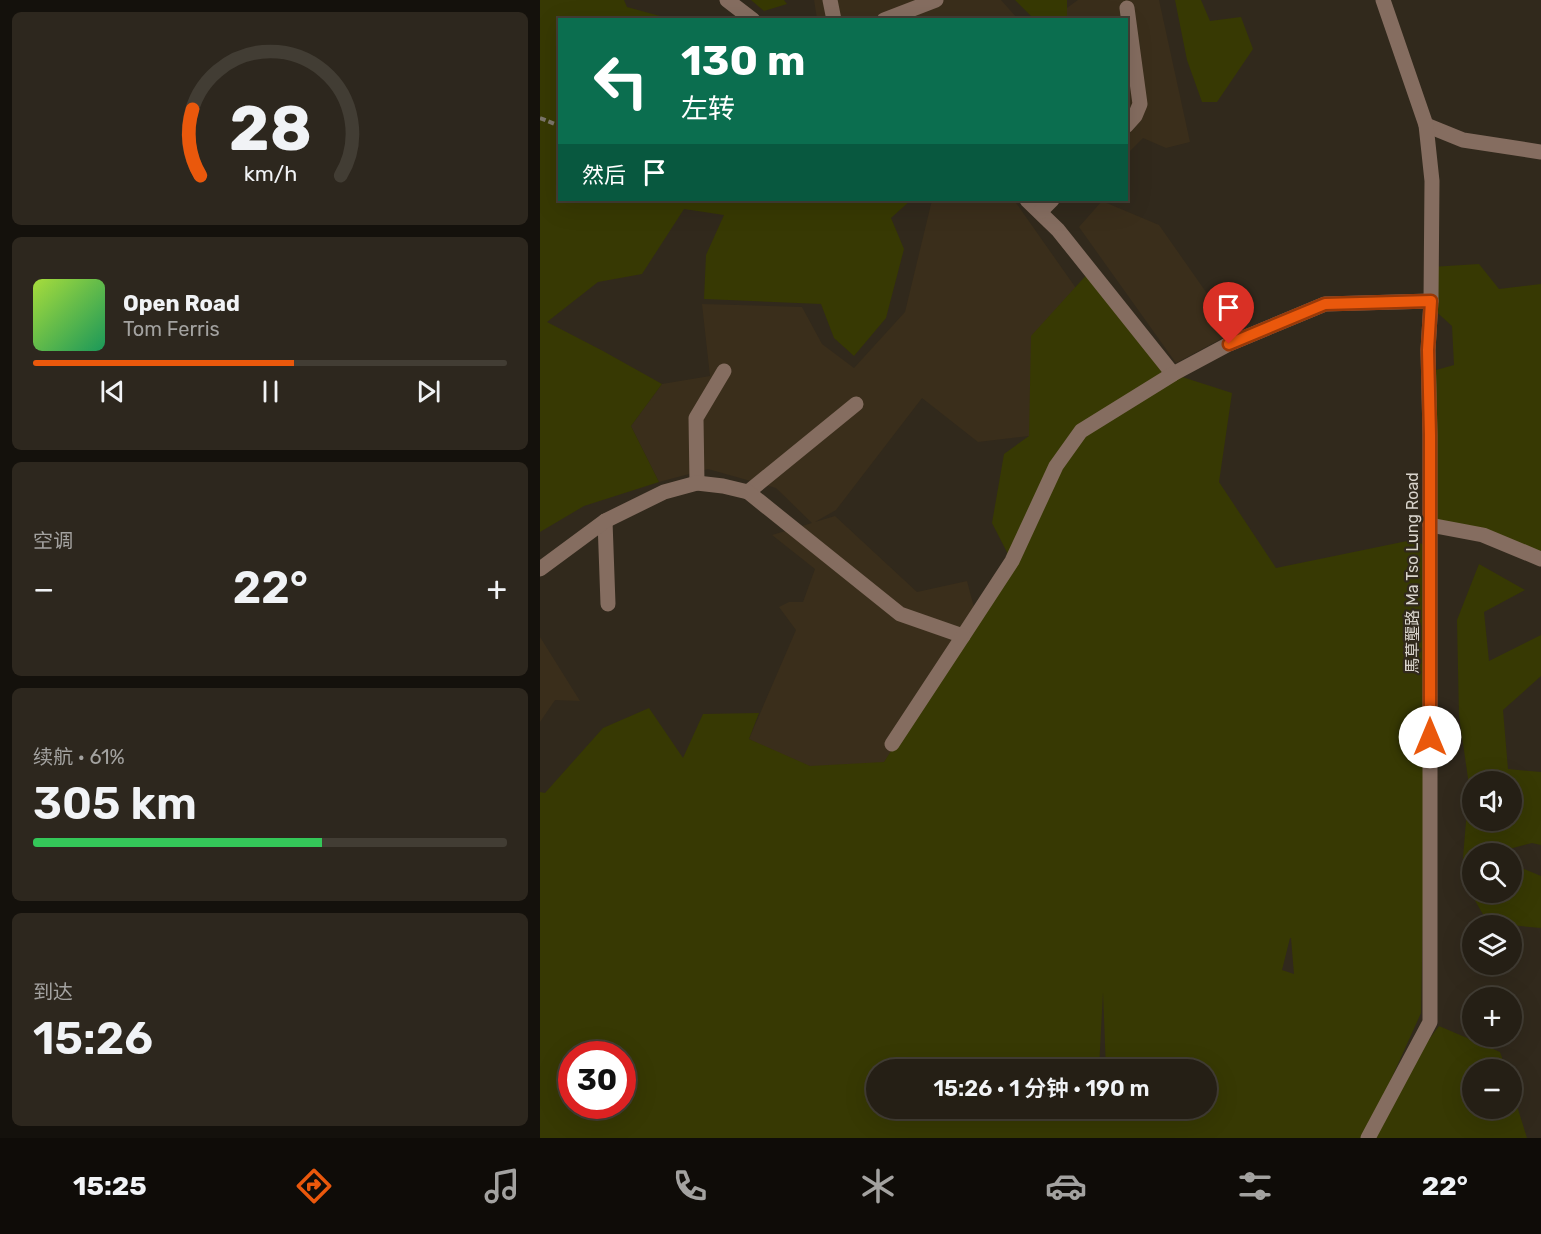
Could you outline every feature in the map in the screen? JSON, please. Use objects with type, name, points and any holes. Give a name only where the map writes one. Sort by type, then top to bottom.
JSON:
[{"type":"street","points":[[727,0],[750,18]]},
{"type":"street","points":[[830,0],[834,18]]},
{"type":"street","points":[[889,18],[936,0]]},
{"type":"street","name":"馬草壟路 Ma Tso Lung Road","points":[[1368,1138],[1430,1022],[1428,350],[1431,301],[1432,181],[1426,125],[1383,0]]},
{"type":"street","points":[[1127,8],[1140,104],[1135,116],[1128,124]]},
{"type":"street","points":[[1426,125],[1463,140],[1541,152]]},
{"type":"street","points":[[1028,201],[1058,230],[1173,374]]},
{"type":"street","points":[[1040,212],[1051,201]]},
{"type":"street","points":[[892,744],[1012,561],[1056,466],[1081,431],[1173,374],[1229,344],[1325,304],[1431,301]]},
{"type":"street","points":[[697,483],[696,418],[724,371]]},
{"type":"street","points":[[748,492],[856,404]]},
{"type":"street","points":[[540,569],[605,521],[664,492],[697,483],[723,486],[748,492],[900,614],[963,636]]},
{"type":"street","points":[[605,521],[608,604]]},
{"type":"street","points":[[1430,525],[1483,535],[1541,559]]},
{"type":"path","points":[[540,118],[558,125]]},
{"type":"shaded area","points":[[540,0],[624,0],[627,7],[667,18],[558,18],[558,201],[910,201],[891,218],[904,249],[886,318],[854,356],[834,338],[821,304],[704,299],[706,255],[724,215],[684,209],[642,274],[598,282],[547,322],[662,384],[631,426],[659,482],[584,506],[540,532]]},
{"type":"shaded area","points":[[751,0],[784,0],[787,4],[764,11]]},
{"type":"shaded area","points":[[814,0],[1001,0],[1016,17],[1014,18],[817,18]]},
{"type":"shaded area","points":[[1015,0],[1067,0],[1067,18],[1033,18]]},
{"type":"shaded area","points":[[1078,0],[1159,0],[1190,142],[1166,148],[1143,138],[1128,153],[1128,18],[1053,18]]},
{"type":"shaded area","points":[[1175,0],[1201,0],[1210,21],[1241,17],[1253,49],[1217,102],[1202,102],[1187,60]]},
{"type":"shaded area","points":[[932,201],[1015,201],[1078,291],[1038,435],[978,442],[922,398],[836,510],[815,522],[835,516],[917,592],[967,581],[979,626],[878,771],[796,765],[749,739],[796,630],[779,607],[789,602],[803,602],[815,569],[772,535],[812,523],[776,488],[708,469],[659,482],[631,426],[662,384],[710,376],[702,304],[802,307],[822,344],[854,368],[905,312]]},
{"type":"shaded area","points":[[1102,201],[1159,225],[1234,332],[1176,363],[1079,227]]},
{"type":"shaded area","points":[[1479,264],[1499,289],[1541,284],[1541,556],[1430,525],[1429,372],[1454,365],[1452,326],[1431,307],[1431,267]]},
{"type":"shaded area","points":[[1090,271],[1173,374],[1232,393],[1219,482],[1276,568],[1412,540],[1430,547],[1421,1013],[1379,1106],[1439,1026],[1462,1036],[1462,1047],[1488,1047],[1500,1052],[1502,1059],[1462,1059],[1462,1119],[1521,1119],[1527,1138],[540,1138],[540,792],[545,793],[603,728],[649,708],[683,758],[703,714],[759,713],[749,739],[810,766],[884,762],[1012,562],[992,523],[1004,454],[1029,436],[1031,336]],"holes":[[[1291,938],[1294,974],[1282,970]],[[1103,992],[1106,1059],[1217,1059],[1217,1119],[866,1119],[866,1059],[1100,1059]]]},
{"type":"shaded area","points":[[1479,564],[1525,590],[1484,612],[1489,661],[1541,635],[1541,676],[1503,710],[1508,769],[1541,772],[1541,845],[1464,843],[1465,831],[1522,831],[1522,771],[1467,771],[1459,716],[1457,620]]},
{"type":"shaded area","points":[[540,637],[580,701],[555,700],[540,722]]},
{"type":"shaded area","points":[[1522,868],[1541,876],[1541,928],[1522,926],[1522,915],[1483,915],[1476,903],[1522,903]]},
{"type":"route","points":[[1229,344],[1325,304],[1431,301],[1428,350],[1430,737]]}]
